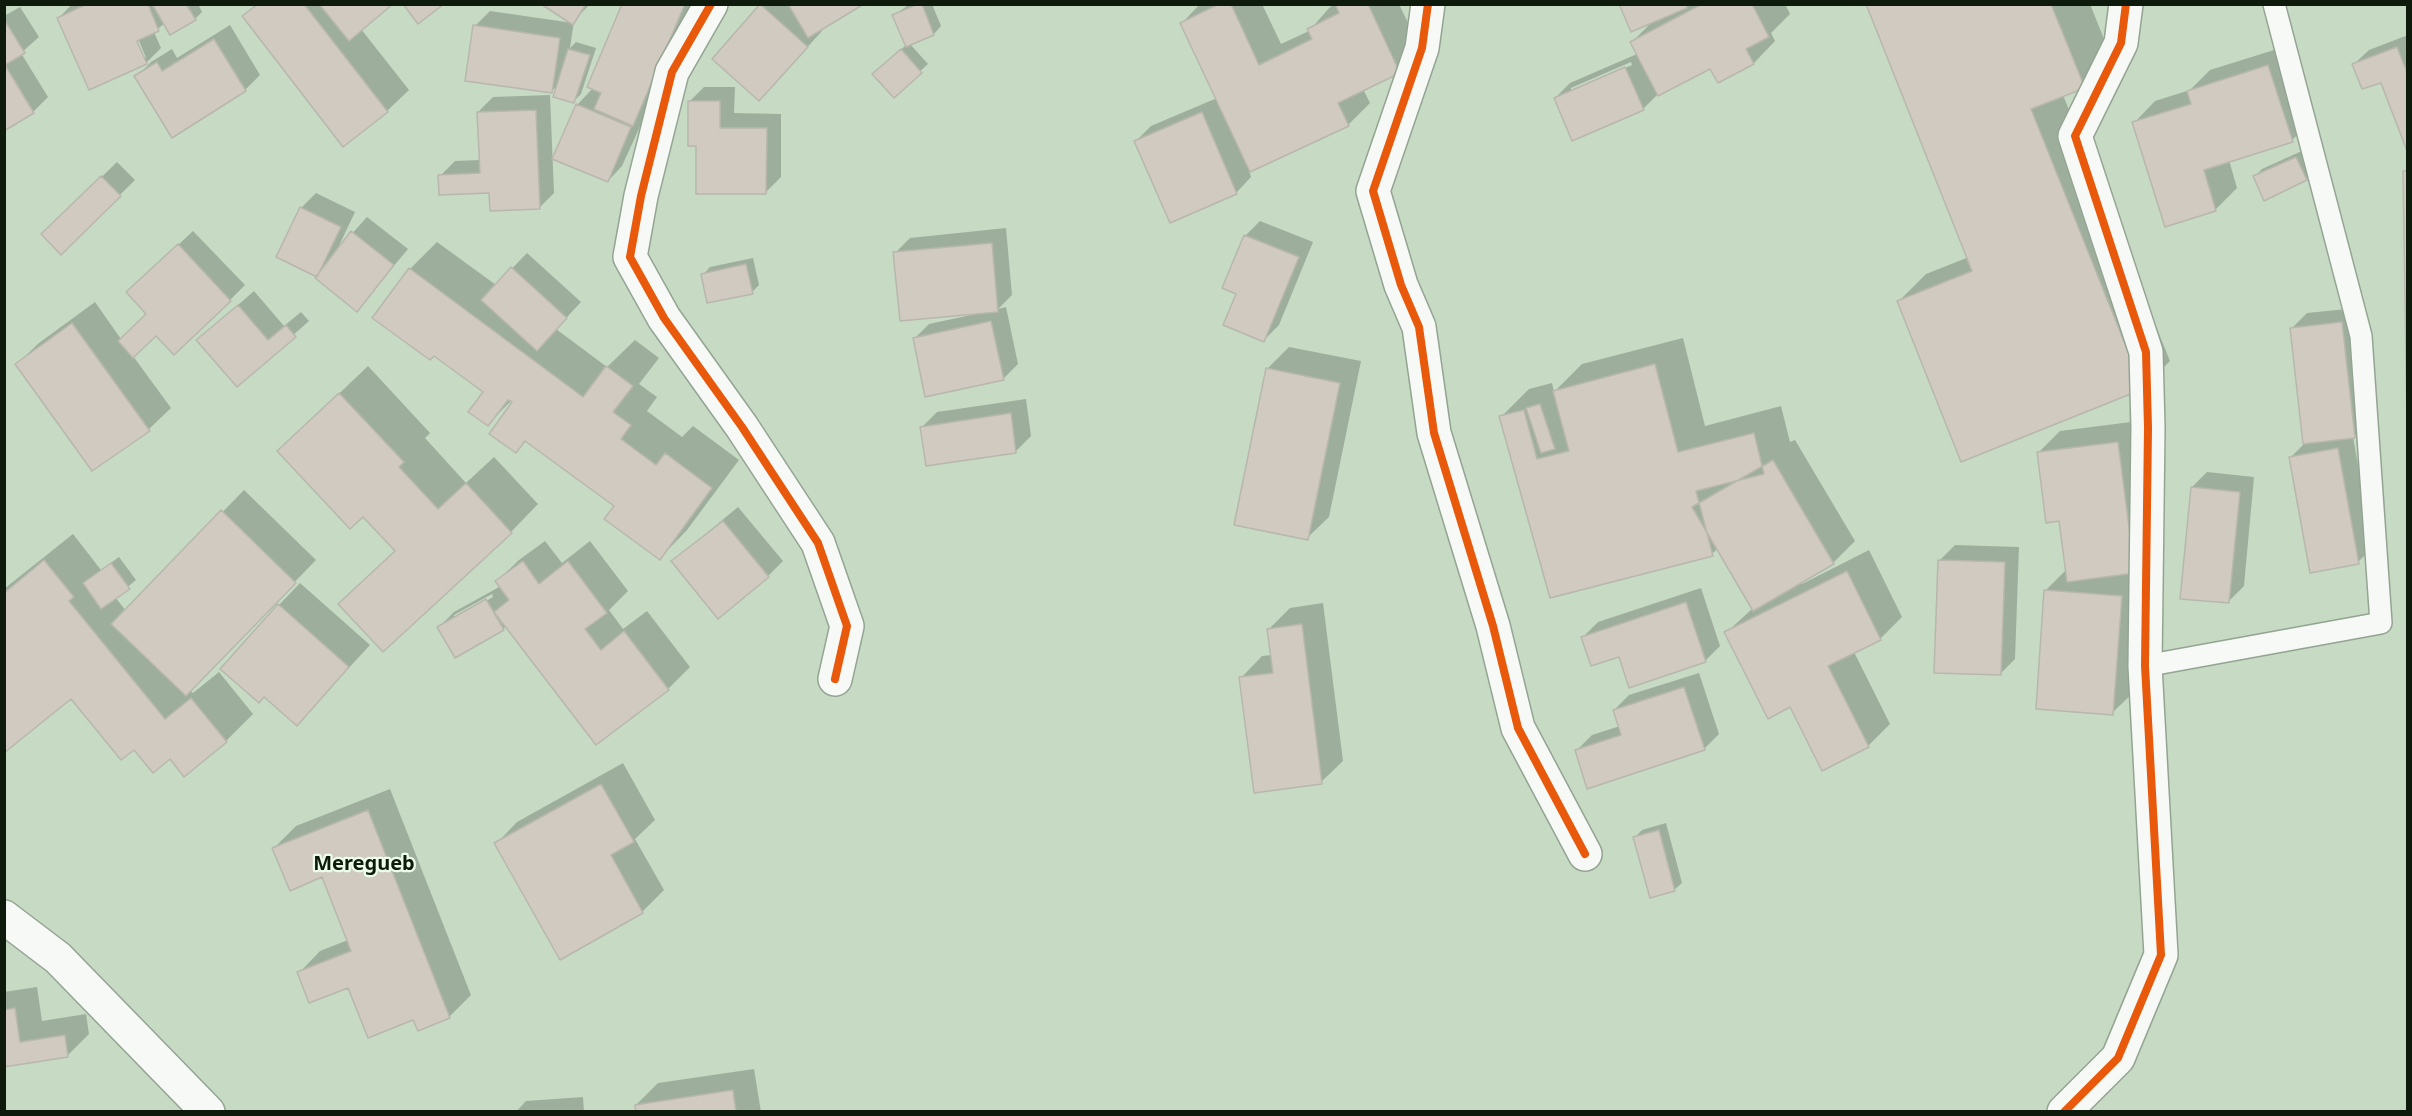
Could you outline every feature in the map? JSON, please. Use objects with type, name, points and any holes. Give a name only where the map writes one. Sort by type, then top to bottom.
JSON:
[{"type":"street","points":[[711,4],[672,72],[641,196],[630,257],[664,318],[742,428],[818,543],[847,626],[835,679]]},
{"type":"street","points":[[1428,4],[1422,48],[1373,191],[1401,285],[1419,327],[1434,433],[1493,626],[1518,728],[1585,854]]},
{"type":"street","points":[[2064,1112],[2118,1058],[2161,955],[2145,666],[2148,428],[2146,352],[2075,136],[2121,44],[2126,4]]},
{"type":"street","points":[[4,917],[58,958],[208,1112]]},
{"type":"lane","points":[[2145,666],[2381,623],[2361,336],[2274,4]]},
{"type":"building","points":[[87,4],[148,4],[159,31],[137,41],[147,64],[89,90],[57,18]]},
{"type":"building","points":[[152,4],[186,4],[196,20],[170,35]]},
{"type":"building","points":[[258,4],[304,4],[388,112],[343,147],[242,16]]},
{"type":"building","points":[[319,4],[393,4],[349,41]]},
{"type":"building","points":[[403,4],[444,4],[418,24]]},
{"type":"building","points":[[541,4],[586,4],[573,25]]},
{"type":"building","points":[[622,4],[685,4],[633,126],[594,109],[601,93],[587,87]]},
{"type":"building","points":[[760,4],[808,47],[759,101],[712,59]]},
{"type":"building","points":[[788,4],[864,4],[808,38]]},
{"type":"building","points":[[922,4],[934,35],[906,47],[892,15]]},
{"type":"building","points":[[1219,4],[1231,4],[1259,65],[1312,39],[1307,29],[1339,13],[1335,4],[1368,4],[1400,73],[1338,103],[1349,126],[1250,172],[1180,23]]},
{"type":"building","points":[[1619,4],[1686,4],[1687,8],[1631,32]]},
{"type":"building","points":[[1702,4],[1752,4],[1769,37],[1746,49],[1754,64],[1718,83],[1710,69],[1658,96],[1630,42]]},
{"type":"building","points":[[1866,4],[2051,4],[2085,88],[2031,109],[2143,389],[1961,462],[1897,301],[1972,271]]},
{"type":"building","points":[[5,21],[25,53],[5,65],[34,113],[4,131]]},
{"type":"building","points":[[473,25],[560,38],[552,93],[465,81]]},
{"type":"building","points":[[214,39],[246,91],[172,138],[134,76],[157,62],[162,71]]},
{"type":"building","points":[[2397,47],[2408,75],[2407,151],[2381,83],[2362,89],[2352,64]]},
{"type":"building","points":[[568,49],[590,55],[574,103],[553,97]]},
{"type":"building","points":[[901,49],[922,73],[894,98],[872,74]]},
{"type":"building","points":[[2268,65],[2293,142],[2204,170],[2216,211],[2165,227],[2132,122],[2191,104],[2187,91]]},
{"type":"building","points":[[1625,67],[1644,110],[1572,141],[1554,98]]},
{"type":"building","points":[[688,101],[720,101],[720,128],[767,128],[766,194],[696,194],[696,146],[688,146]]},
{"type":"building","points":[[576,104],[631,127],[608,182],[552,159]]},
{"type":"building","points":[[536,110],[540,209],[490,211],[489,193],[439,195],[438,175],[480,173],[477,112]]},
{"type":"building","points":[[1202,112],[1237,194],[1170,223],[1134,141]]},
{"type":"building","points":[[2296,157],[2307,180],[2264,201],[2253,176]]},
{"type":"building","points":[[2403,171],[2408,171],[2408,491]]},
{"type":"building","points":[[101,176],[121,196],[61,255],[41,234]]},
{"type":"building","points":[[300,207],[341,227],[317,277],[276,257]]},
{"type":"building","points":[[351,231],[394,265],[357,312],[315,278]]},
{"type":"building","points":[[1244,235],[1299,257],[1264,342],[1223,325],[1236,294],[1222,288]]},
{"type":"building","points":[[992,243],[998,312],[900,321],[893,252]]},
{"type":"building","points":[[178,244],[231,301],[174,355],[156,336],[133,358],[118,341],[146,314],[126,292]]},
{"type":"building","points":[[746,264],[753,294],[707,303],[701,274]]},
{"type":"building","points":[[511,267],[567,318],[537,351],[481,300]]},
{"type":"building","points":[[409,268],[583,397],[606,366],[633,386],[613,412],[631,425],[621,439],[656,465],[665,453],[712,488],[660,560],[604,519],[614,506],[525,441],[516,453],[489,434],[512,402],[508,400],[488,426],[468,412],[483,392],[434,356],[430,360],[372,318]]},
{"type":"building","points":[[238,305],[268,340],[286,325],[296,337],[237,387],[196,340]]},
{"type":"building","points":[[991,321],[1004,380],[925,397],[913,338]]},
{"type":"building","points":[[2342,322],[2355,438],[2303,444],[2290,328]]},
{"type":"building","points":[[72,323],[150,431],[92,471],[15,364]]},
{"type":"building","points":[[1655,364],[1678,452],[1754,433],[1764,474],[1696,491],[1713,556],[1550,598],[1499,416],[1524,410],[1537,459],[1569,451],[1553,391]]},
{"type":"building","points":[[1266,368],[1340,383],[1308,540],[1234,525]]},
{"type":"building","points":[[339,393],[404,462],[399,467],[438,509],[466,483],[512,533],[383,652],[338,604],[395,551],[363,517],[350,529],[277,451]]},
{"type":"building","points":[[1540,404],[1555,449],[1541,453],[1526,408]]},
{"type":"building","points":[[1011,413],[1016,453],[926,466],[920,427]]},
{"type":"building","points":[[2118,442],[2135,573],[2067,582],[2059,521],[2046,523],[2037,452]]},
{"type":"building","points":[[2338,448],[2359,564],[2310,573],[2289,457]]},
{"type":"building","points":[[1773,460],[1834,564],[1753,611],[1692,507]]},
{"type":"building","points":[[2191,487],[2240,492],[2229,603],[2180,599]]},
{"type":"building","points":[[221,510],[296,583],[186,696],[111,624]]},
{"type":"building","points":[[723,521],[769,577],[718,619],[671,561]]},
{"type":"building","points":[[44,560],[74,597],[69,601],[165,719],[191,698],[227,742],[184,777],[170,759],[153,773],[134,750],[121,760],[71,699],[4,753],[4,593]]},
{"type":"building","points":[[1938,560],[2005,562],[2001,675],[1934,673]]},
{"type":"building","points":[[523,561],[539,584],[568,561],[607,613],[585,629],[601,650],[624,631],[669,690],[596,745],[494,612],[509,600],[495,581]]},
{"type":"building","points":[[111,563],[130,589],[101,609],[83,583]]},
{"type":"building","points":[[1847,571],[1881,640],[1828,666],[1869,747],[1822,771],[1790,707],[1768,719],[1724,632]]},
{"type":"building","points":[[2044,590],[2122,596],[2113,715],[2036,709]]},
{"type":"building","points":[[486,599],[504,630],[455,658],[437,627]]},
{"type":"building","points":[[1686,602],[1706,662],[1629,688],[1619,657],[1591,666],[1581,637]]},
{"type":"building","points":[[278,604],[349,667],[297,726],[264,697],[259,703],[220,669]]},
{"type":"building","points":[[1302,624],[1322,784],[1254,793],[1239,677],[1273,673],[1267,629]]},
{"type":"building","points":[[1684,687],[1705,750],[1587,789],[1575,750],[1621,735],[1613,710]]},
{"type":"building","points":[[601,784],[634,842],[611,855],[643,913],[560,960],[494,843]]},
{"type":"building","points":[[368,810],[450,1018],[418,1031],[413,1020],[368,1038],[348,988],[309,1003],[297,972],[351,951],[322,877],[290,891],[272,848]]},
{"type":"building","points":[[1659,830],[1675,891],[1650,898],[1633,837]]},
{"type":"building","points":[[15,1008],[20,1042],[65,1035],[68,1057],[4,1067],[4,1010]]},
{"type":"building","points":[[733,1090],[736,1112],[636,1112],[635,1105]]},
{"type":"cycle path","points":[[711,4],[672,72],[641,196],[630,257],[664,318],[742,427],[818,543],[847,626],[835,679]]},
{"type":"cycle path","points":[[1428,4],[1422,48],[1373,191],[1401,285],[1419,327],[1434,433],[1493,626],[1518,728],[1585,854]]},
{"type":"cycle path","points":[[2064,1112],[2118,1058],[2161,955],[2145,666],[2148,428],[2146,352],[2075,136],[2121,43],[2126,4]]},
{"type":"district","name":"Meregueb","points":[[364,864]]}]
